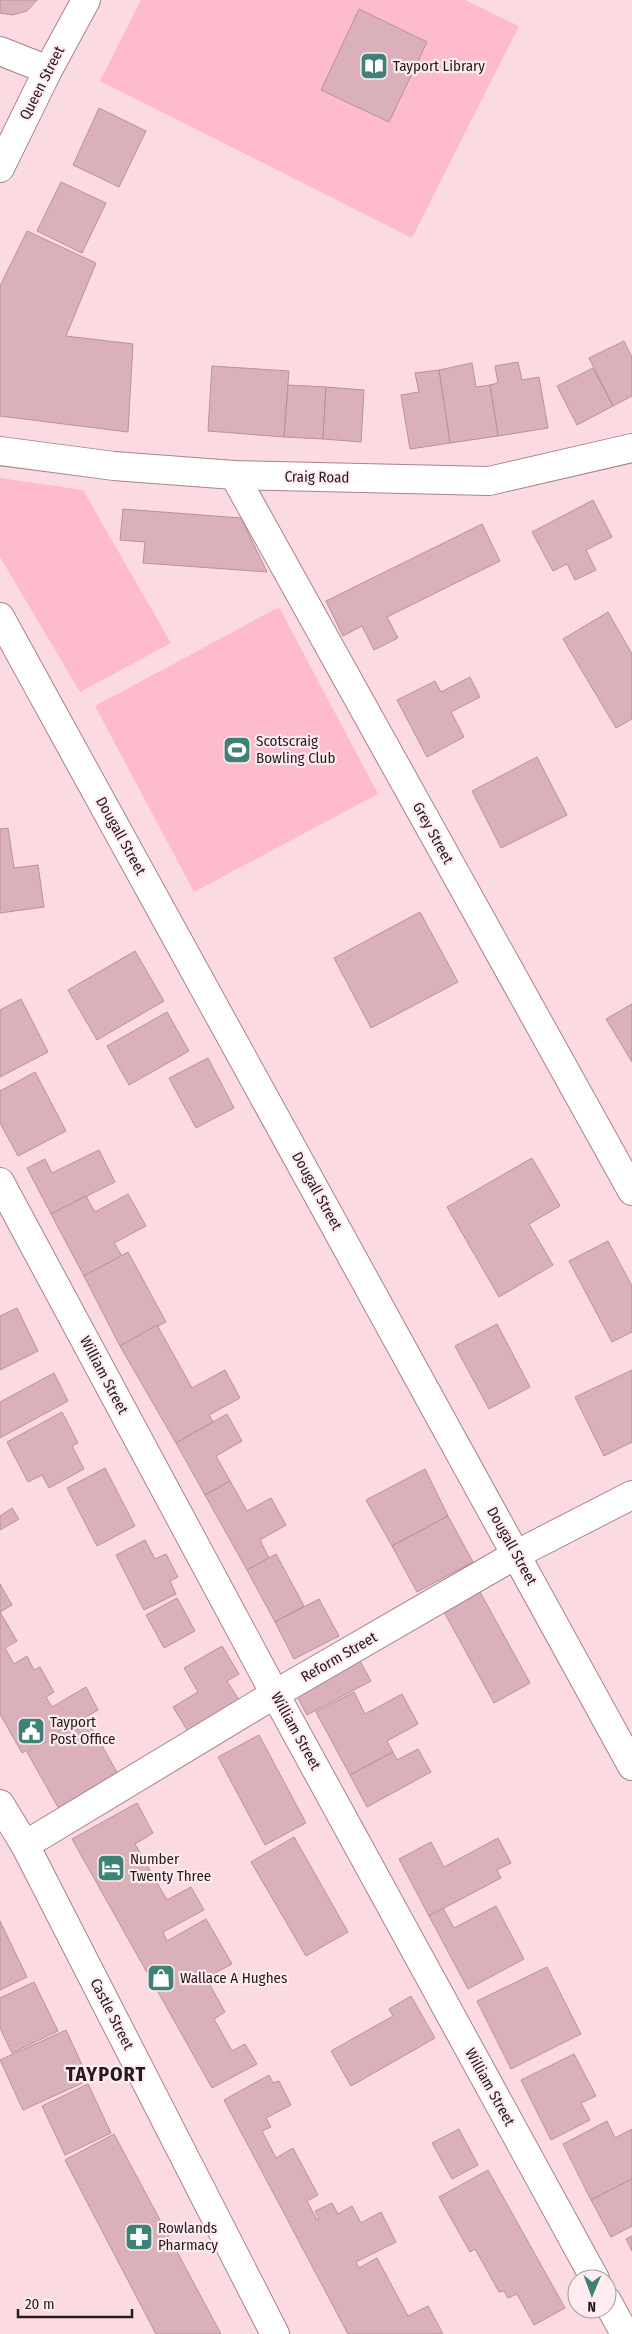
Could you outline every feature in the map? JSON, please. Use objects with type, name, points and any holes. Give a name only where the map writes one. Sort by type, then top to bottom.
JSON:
[{"type":"street","name":"Queen Street","points":[[0,168],[48,70],[86,0]]},
{"type":"street","points":[[0,50],[48,70]]},
{"type":"street","name":"Craig Road","points":[[0,450],[114,466],[234,475],[489,481],[632,448]]},
{"type":"street","name":"Grey Street","points":[[234,475],[632,1190]]},
{"type":"street","name":"Dougall Street","points":[[0,616],[632,1766]]},
{"type":"street","name":"William Street","points":[[0,1182],[275,1694],[590,2269]]},
{"type":"street","name":"Reform Street","points":[[25,1845],[275,1694],[517,1554],[632,1495]]},
{"type":"street","name":"Castle Street","points":[[0,1804],[25,1845],[275,2334]]},
{"type":"street","points":[[617,2319],[625,2334]]},
{"type":"shaded area","points":[[141,0],[465,0],[519,26],[412,238],[100,81]]},
{"type":"shaded area","points":[[0,478],[83,490],[171,643],[80,692],[0,557]]},
{"type":"shaded area","name":"Scotscraig Bowling Club","points":[[279,607],[378,794],[194,892],[95,706]]},
{"type":"building","points":[[0,0],[37,0],[27,11],[12,15],[0,13]]},
{"type":"building","name":"Tayport Library","points":[[359,9],[427,42],[389,122],[321,90]]},
{"type":"building","points":[[99,108],[146,131],[119,187],[73,165]]},
{"type":"building","points":[[61,182],[106,203],[82,253],[37,231]]},
{"type":"building","points":[[27,231],[96,263],[66,336],[133,344],[128,432],[0,416],[0,286]]},
{"type":"building","points":[[624,341],[632,357],[632,396],[613,406],[589,358]]},
{"type":"building","points":[[518,362],[522,380],[539,377],[548,428],[498,436],[490,385],[498,383],[495,366]]},
{"type":"building","points":[[472,363],[476,387],[490,385],[498,436],[450,443],[439,370]]},
{"type":"building","points":[[212,366],[289,371],[284,437],[208,431]]},
{"type":"building","points":[[593,368],[613,406],[577,425],[557,386]]},
{"type":"building","points":[[439,370],[450,443],[410,449],[401,395],[419,392],[415,373]]},
{"type":"building","points":[[288,385],[326,387],[323,439],[284,437]]},
{"type":"building","points":[[326,387],[364,390],[361,442],[323,439]]},
{"type":"building","points":[[593,500],[612,537],[586,550],[596,570],[575,580],[567,564],[553,571],[532,532]]},
{"type":"building","points":[[123,509],[241,518],[267,572],[143,563],[145,542],[120,540]]},
{"type":"building","points":[[482,524],[500,561],[387,617],[398,638],[374,650],[362,626],[343,636],[326,601]]},
{"type":"building","points":[[608,612],[632,654],[632,719],[616,728],[563,639]]},
{"type":"building","points":[[470,677],[480,697],[451,712],[464,737],[427,757],[397,700],[435,681],[441,692]]},
{"type":"building","points":[[537,757],[567,815],[501,848],[472,791]]},
{"type":"building","points":[[8,828],[14,868],[38,865],[44,907],[0,913],[0,829]]},
{"type":"building","points":[[420,912],[458,982],[371,1028],[334,958]]},
{"type":"building","points":[[135,951],[164,1001],[97,1040],[68,990]]},
{"type":"building","points":[[21,999],[48,1052],[0,1077],[0,1010]]},
{"type":"building","points":[[632,1004],[632,1062],[606,1019]]},
{"type":"building","points":[[167,1012],[189,1051],[129,1085],[107,1046]]},
{"type":"building","points":[[208,1058],[234,1108],[196,1128],[169,1078]]},
{"type":"building","points":[[35,1072],[66,1131],[18,1156],[0,1123],[0,1091]]},
{"type":"building","points":[[99,1150],[115,1182],[51,1214],[27,1168],[45,1159],[52,1173]]},
{"type":"building","points":[[532,1158],[560,1206],[529,1224],[553,1265],[499,1297],[447,1207]]},
{"type":"building","points":[[128,1194],[146,1226],[114,1243],[122,1256],[84,1276],[51,1214],[86,1196],[95,1212]]},
{"type":"building","points":[[608,1241],[632,1286],[632,1332],[612,1342],[569,1261]]},
{"type":"building","points":[[128,1252],[166,1322],[120,1346],[84,1276]]},
{"type":"building","points":[[17,1308],[38,1351],[0,1370],[0,1316]]},
{"type":"building","points":[[497,1324],[530,1387],[489,1409],[455,1346]]},
{"type":"building","points":[[157,1325],[192,1388],[225,1370],[240,1398],[209,1415],[213,1422],[176,1443],[120,1346]]},
{"type":"building","points":[[632,1370],[632,1442],[604,1456],[575,1397]]},
{"type":"building","points":[[54,1373],[68,1401],[0,1438],[0,1402]]},
{"type":"building","points":[[62,1412],[78,1443],[72,1446],[84,1469],[49,1488],[42,1475],[28,1482],[7,1442]]},
{"type":"building","points":[[227,1414],[242,1441],[216,1456],[230,1481],[205,1495],[176,1443]]},
{"type":"building","points":[[105,1468],[135,1526],[97,1546],[67,1488]]},
{"type":"building","points":[[425,1469],[448,1516],[392,1546],[366,1500]]},
{"type":"building","points":[[230,1481],[247,1511],[271,1498],[286,1525],[260,1540],[269,1558],[247,1570],[205,1495]]},
{"type":"building","points":[[12,1508],[19,1519],[0,1530],[0,1516]]},
{"type":"building","points":[[448,1516],[473,1562],[417,1592],[392,1546]]},
{"type":"building","points":[[145,1540],[155,1559],[166,1554],[178,1577],[170,1581],[176,1594],[144,1610],[116,1555]]},
{"type":"building","points":[[276,1554],[304,1606],[275,1622],[247,1570]]},
{"type":"building","points":[[0,1584],[12,1605],[0,1612]]},
{"type":"building","points":[[480,1592],[530,1683],[494,1703],[444,1612]]},
{"type":"building","points":[[177,1598],[195,1631],[164,1648],[146,1615]]},
{"type":"building","points":[[319,1599],[339,1636],[294,1659],[275,1622]]},
{"type":"building","points":[[0,1612],[17,1641],[5,1648],[14,1664],[27,1656],[34,1670],[40,1667],[54,1692],[46,1697],[52,1707],[86,1687],[98,1710],[22,1753],[0,1714]]},
{"type":"building","points":[[222,1646],[239,1674],[227,1681],[244,1708],[189,1733],[173,1707],[198,1692],[184,1668]]},
{"type":"building","points":[[356,1654],[371,1681],[307,1715],[293,1689]]},
{"type":"building","points":[[354,1692],[365,1714],[402,1694],[418,1724],[387,1741],[393,1752],[350,1775],[316,1712]]},
{"type":"building","points":[[87,1719],[119,1776],[59,1809],[27,1752]]},
{"type":"building","points":[[259,1735],[306,1823],[265,1845],[218,1757]]},
{"type":"building","points":[[418,1749],[431,1772],[367,1807],[350,1775],[393,1752],[397,1760]]},
{"type":"building","points":[[137,1803],[153,1833],[135,1844],[167,1900],[191,1887],[204,1910],[163,1932],[167,1941],[206,1919],[232,1964],[206,1978],[225,2012],[214,2019],[232,2051],[245,2044],[257,2064],[212,2088],[72,1839]]},
{"type":"building","points":[[294,1837],[348,1932],[306,1956],[251,1862]]},
{"type":"building","points":[[498,1838],[511,1863],[497,1870],[501,1878],[429,1916],[399,1859],[431,1842],[444,1867]]},
{"type":"building","points":[[496,1906],[524,1959],[468,1989],[429,1916],[443,1908],[454,1928]]},
{"type":"building","points":[[0,1921],[27,1977],[0,1990]]},
{"type":"building","points":[[547,1967],[581,2034],[511,2069],[477,2001]]},
{"type":"building","points":[[34,1982],[58,2031],[12,2053],[0,2028],[0,1998]]},
{"type":"building","points":[[411,1996],[435,2038],[351,2086],[331,2051],[393,2016],[389,2009]]},
{"type":"building","points":[[66,2030],[89,2080],[23,2110],[0,2060]]},
{"type":"building","points":[[574,2054],[596,2096],[581,2103],[590,2120],[551,2140],[521,2080]]},
{"type":"building","points":[[269,2075],[273,2083],[279,2081],[291,2105],[266,2118],[271,2127],[262,2131],[276,2158],[293,2148],[318,2195],[307,2201],[317,2220],[319,2219],[315,2211],[332,2203],[338,2214],[352,2206],[361,2223],[381,2212],[396,2242],[356,2262],[359,2268],[377,2258],[408,2316],[428,2306],[443,2334],[348,2334],[224,2100]]},
{"type":"building","points":[[88,2084],[111,2133],[65,2155],[42,2106]]},
{"type":"building","points":[[607,2121],[615,2138],[632,2129],[632,2179],[591,2200],[563,2144]]},
{"type":"building","points":[[459,2129],[478,2165],[452,2179],[432,2143]]},
{"type":"building","points":[[114,2134],[221,2334],[156,2334],[65,2160]]},
{"type":"building","points":[[488,2170],[565,2308],[534,2325],[517,2294],[508,2298],[504,2291],[499,2292],[475,2249],[470,2252],[439,2197]]},
{"type":"building","points":[[632,2179],[632,2226],[611,2237],[591,2200]]},
{"type":"building","points":[[632,2236],[632,2251],[626,2239]]},
{"type":"place","name":"Tayport Library","points":[[374,66]]},
{"type":"place","name":"Scotscraig Bowling Club","points":[[237,750]]},
{"type":"place","name":"Tayport Post Office","points":[[31,1731]]},
{"type":"place","name":"Number Twenty Three","points":[[111,1868]]},
{"type":"place","name":"Wallace A Hughes","points":[[161,1978]]},
{"type":"place","name":"Rowlands Pharmacy","points":[[139,2237]]},
{"type":"district","name":"TAYPORT","points":[[106,2074]]}]
